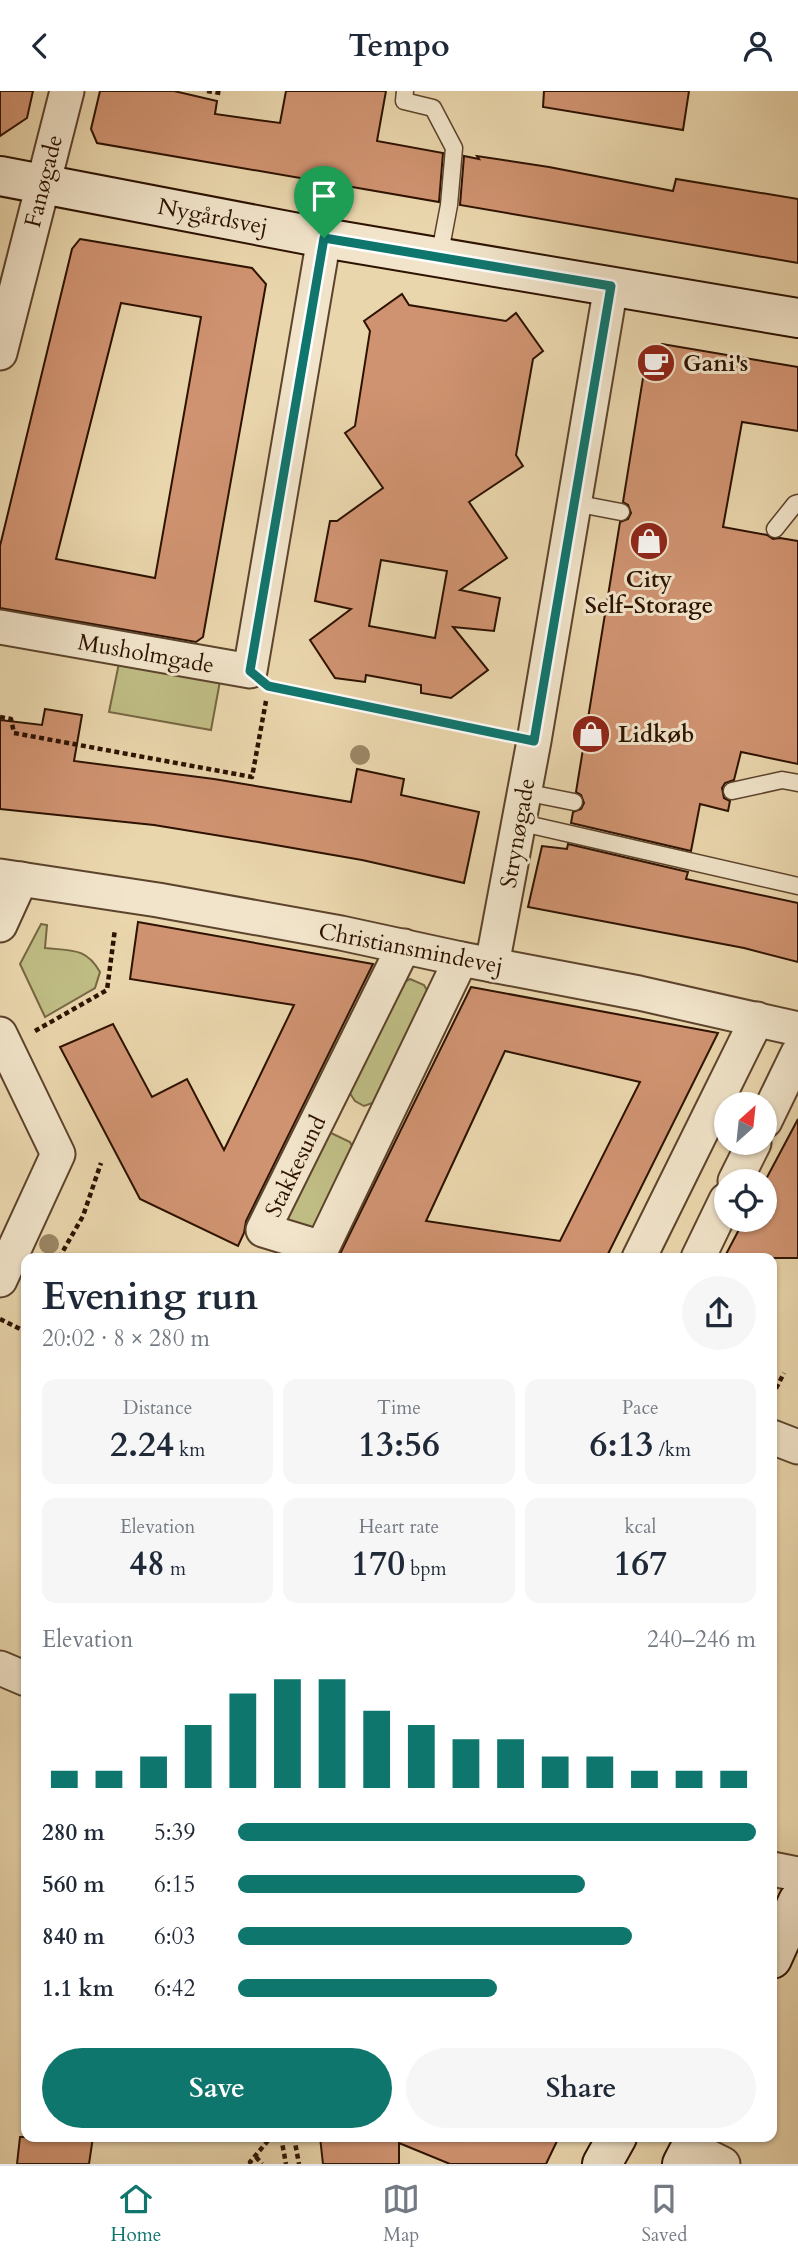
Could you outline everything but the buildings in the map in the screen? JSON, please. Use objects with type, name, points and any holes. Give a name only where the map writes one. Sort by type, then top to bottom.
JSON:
[{"type":"street","name":"Fanøgade","points":[[0,353],[67,91]]},
{"type":"street","name":"Nygårdsvej","points":[[0,176],[324,238],[798,318]]},
{"type":"street","points":[[259,679],[324,238]]},
{"type":"street","name":"Strynøgade","points":[[476,962],[521,807],[611,286]]},
{"type":"street","name":"Musholmgade","points":[[0,627],[259,679]]},
{"type":"street","name":"Christiansmindevej","points":[[0,925],[10,878],[341,933],[639,993],[798,1029]]},
{"type":"street","name":"Stakkesund","points":[[404,946],[263,1230],[322,1248],[476,962]]},
{"type":"street","points":[[641,1253],[757,1019]]},
{"type":"street","points":[[3,1040],[58,1154],[11,1273]]},
{"type":"street","points":[[777,1096],[798,1053]]},
{"type":"street","points":[[700,1253],[714,1225]]},
{"type":"street","points":[[777,1439],[798,1447]]},
{"type":"street","points":[[0,1668],[21,1677]]},
{"type":"street","points":[[777,1870],[798,1874]]},
{"type":"street","points":[[777,1945],[786,1920]]},
{"type":"street","points":[[601,2164],[614,2142]]},
{"type":"lane","points":[[405,91],[404,101],[433,108],[454,148],[449,205],[439,258]]},
{"type":"lane","points":[[574,503],[621,512]]},
{"type":"lane","points":[[775,529],[798,503]]},
{"type":"lane","points":[[732,790],[782,780],[798,783]]},
{"type":"lane","points":[[521,807],[574,801]]},
{"type":"lane","points":[[521,807],[798,886]]},
{"type":"path","points":[[207,91],[221,93]]},
{"type":"path","points":[[0,717],[11,719],[14,733],[252,777],[259,679],[534,741]]},
{"type":"path","points":[[3,1040],[107,990],[122,895]]},
{"type":"path","points":[[62,1253],[83,1216],[101,1163]]},
{"type":"path","points":[[0,1319],[21,1330]]},
{"type":"path","points":[[777,1386],[783,1373]]},
{"type":"path","points":[[251,2164],[267,2142]]},
{"type":"path","points":[[282,2142],[286,2164]]},
{"type":"path","points":[[296,2142],[299,2164]]},
{"type":"path","points":[[256,2157],[262,2164]]},
{"type":"shaded area","points":[[119,663],[220,681],[211,730],[109,712]]},
{"type":"shaded area","points":[[41,924],[47,925],[45,948],[83,954],[100,972],[95,988],[45,1017],[20,964]]},
{"type":"shaded area","points":[[410,979],[424,985],[429,994],[381,1100],[364,1106],[355,1101],[349,1092],[396,986]]},
{"type":"shaded area","points":[[331,1133],[350,1142],[354,1150],[318,1225],[307,1231],[288,1221],[286,1212],[320,1139]]},
{"type":"place","name":"Gani's","points":[[656,363]]},
{"type":"place","name":"City Self-Storage","points":[[649,541]]},
{"type":"place","name":"Lidkøb","points":[[591,734]]},
{"type":"route","points":[[324,238],[611,286],[534,741],[268,686],[250,671],[324,238]]}]
